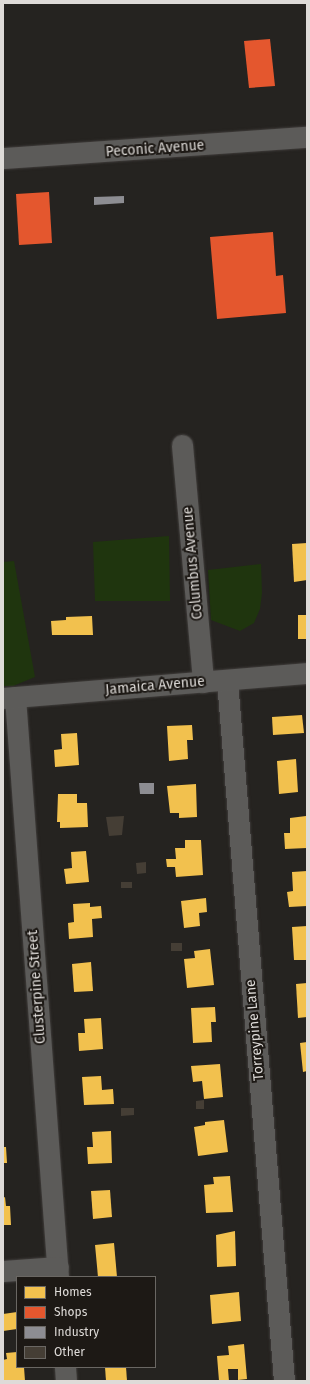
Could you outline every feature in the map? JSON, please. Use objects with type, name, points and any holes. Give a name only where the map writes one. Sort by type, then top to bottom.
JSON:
[{"type":"street","name":"Peconic Avenue","points":[[3,158],[307,138]]},
{"type":"street","name":"Columbus Avenue","points":[[182,445],[203,682]]},
{"type":"street","name":"Jamaica Avenue","points":[[9,698],[307,673]]},
{"type":"street","name":"Torreypine Lane","points":[[227,680],[284,1381]]},
{"type":"street","name":"Clusterpine Street","points":[[9,698],[58,1272]]},
{"type":"street","points":[[3,1271],[58,1272]]},
{"type":"street","points":[[65,1368],[66,1381]]},
{"type":"green space","points":[[169,536],[170,601],[95,601],[93,542]]},
{"type":"green space","points":[[14,561],[35,677],[13,686],[3,686],[3,562]]},
{"type":"green space","points":[[261,564],[262,593],[260,609],[254,623],[240,631],[211,620],[208,570]]},
{"type":"building: Homes","points":[[307,543],[307,580],[294,582],[292,544]]},
{"type":"building: Homes","points":[[298,615],[306,615],[307,639],[298,639]]},
{"type":"building: Homes","points":[[92,616],[93,635],[52,635],[51,621],[66,620],[66,617]]},
{"type":"building: Homes","points":[[302,715],[304,733],[273,735],[272,717]]},
{"type":"building: Homes","points":[[192,725],[193,740],[187,740],[188,759],[169,761],[167,726]]},
{"type":"building: Homes","points":[[77,733],[79,765],[55,767],[54,750],[62,749],[61,734]]},
{"type":"building: Homes","points":[[296,759],[298,792],[279,794],[277,761]]},
{"type":"building: Homes","points":[[196,784],[197,817],[179,818],[179,813],[170,813],[167,786]]},
{"type":"building: Homes","points":[[58,794],[77,794],[77,803],[87,803],[88,827],[60,828],[60,822],[57,822]]},
{"type":"building: Homes","points":[[306,816],[307,848],[285,849],[284,833],[290,833],[290,818]]},
{"type":"building: Homes","points":[[185,840],[201,840],[203,875],[176,877],[175,867],[167,867],[166,859],[176,859],[175,848],[185,848]]},
{"type":"building: Homes","points":[[86,851],[89,882],[66,884],[64,869],[72,868],[71,852]]},
{"type":"building: Homes","points":[[307,871],[307,906],[289,907],[287,892],[293,891],[292,872]]},
{"type":"building: Homes","points":[[206,898],[207,912],[199,913],[200,926],[184,928],[181,901]]},
{"type":"building: Homes","points":[[90,903],[90,907],[101,906],[102,918],[92,919],[93,937],[69,939],[68,923],[74,922],[73,904]]},
{"type":"building: Homes","points":[[307,926],[307,960],[294,960],[292,927]]},
{"type":"building: Homes","points":[[210,949],[214,985],[187,988],[184,959],[195,958],[194,951]]},
{"type":"building: Homes","points":[[91,962],[93,991],[74,992],[72,964]]},
{"type":"building: Homes","points":[[307,983],[307,1017],[298,1018],[296,984]]},
{"type":"building: Homes","points":[[215,1007],[216,1022],[211,1022],[212,1042],[193,1043],[191,1008]]},
{"type":"building: Homes","points":[[101,1018],[103,1049],[79,1051],[78,1033],[85,1033],[84,1019]]},
{"type":"building: Homes","points":[[307,1042],[307,1071],[303,1072],[300,1043]]},
{"type":"building: Homes","points":[[220,1064],[223,1097],[204,1099],[202,1081],[193,1082],[191,1066]]},
{"type":"building: Homes","points":[[101,1076],[102,1090],[113,1089],[114,1104],[84,1105],[82,1077]]},
{"type":"building: Homes","points":[[224,1120],[228,1152],[198,1156],[194,1127],[205,1125],[205,1122]]},
{"type":"building: Homes","points":[[111,1131],[112,1163],[88,1164],[87,1147],[93,1147],[92,1132]]},
{"type":"building: Homes","points":[[3,1147],[6,1147],[7,1163],[3,1163]]},
{"type":"building: Homes","points":[[230,1176],[233,1212],[206,1213],[204,1185],[214,1184],[213,1177]]},
{"type":"building: Homes","points":[[110,1190],[112,1217],[93,1219],[91,1191]]},
{"type":"building: Homes","points":[[5,1197],[6,1206],[10,1206],[11,1225],[3,1225],[3,1198]]},
{"type":"building: Homes","points":[[235,1231],[236,1266],[217,1267],[216,1235]]},
{"type":"building: Homes","points":[[114,1243],[117,1276],[98,1276],[95,1245]]},
{"type":"building: Homes","points":[[239,1292],[241,1321],[212,1324],[210,1295]]},
{"type":"building: Homes","points":[[16,1312],[16,1329],[3,1331],[3,1314]]},
{"type":"building: Homes","points":[[244,1344],[247,1379],[238,1380],[238,1369],[228,1369],[229,1381],[219,1381],[217,1356],[229,1355],[228,1346]]},
{"type":"building: Homes","points":[[16,1352],[16,1368],[24,1368],[25,1381],[3,1381],[3,1360],[7,1359],[6,1353]]},
{"type":"building: Homes","points":[[105,1368],[126,1368],[127,1381],[106,1381]]},
{"type":"building: Shops","points":[[270,39],[275,86],[249,88],[244,41]]},
{"type":"building: Shops","points":[[49,192],[52,243],[19,245],[16,194]]},
{"type":"building: Shops","points":[[273,232],[276,276],[283,275],[286,313],[217,319],[210,237]]},
{"type":"building: Industry","points":[[124,196],[124,203],[94,205],[94,197]]},
{"type":"building: Industry","points":[[139,783],[154,783],[154,794],[140,794]]},
{"type":"building: Other","points":[[124,816],[122,835],[109,836],[106,817]]},
{"type":"building: Other","points":[[146,862],[146,873],[137,874],[136,863]]},
{"type":"building: Other","points":[[121,882],[132,882],[132,888],[121,888]]},
{"type":"building: Other","points":[[171,943],[182,943],[182,951],[171,951]]},
{"type":"building: Other","points":[[204,1100],[204,1109],[196,1109],[196,1101]]},
{"type":"building: Other","points":[[121,1108],[134,1108],[134,1115],[121,1116]]}]
